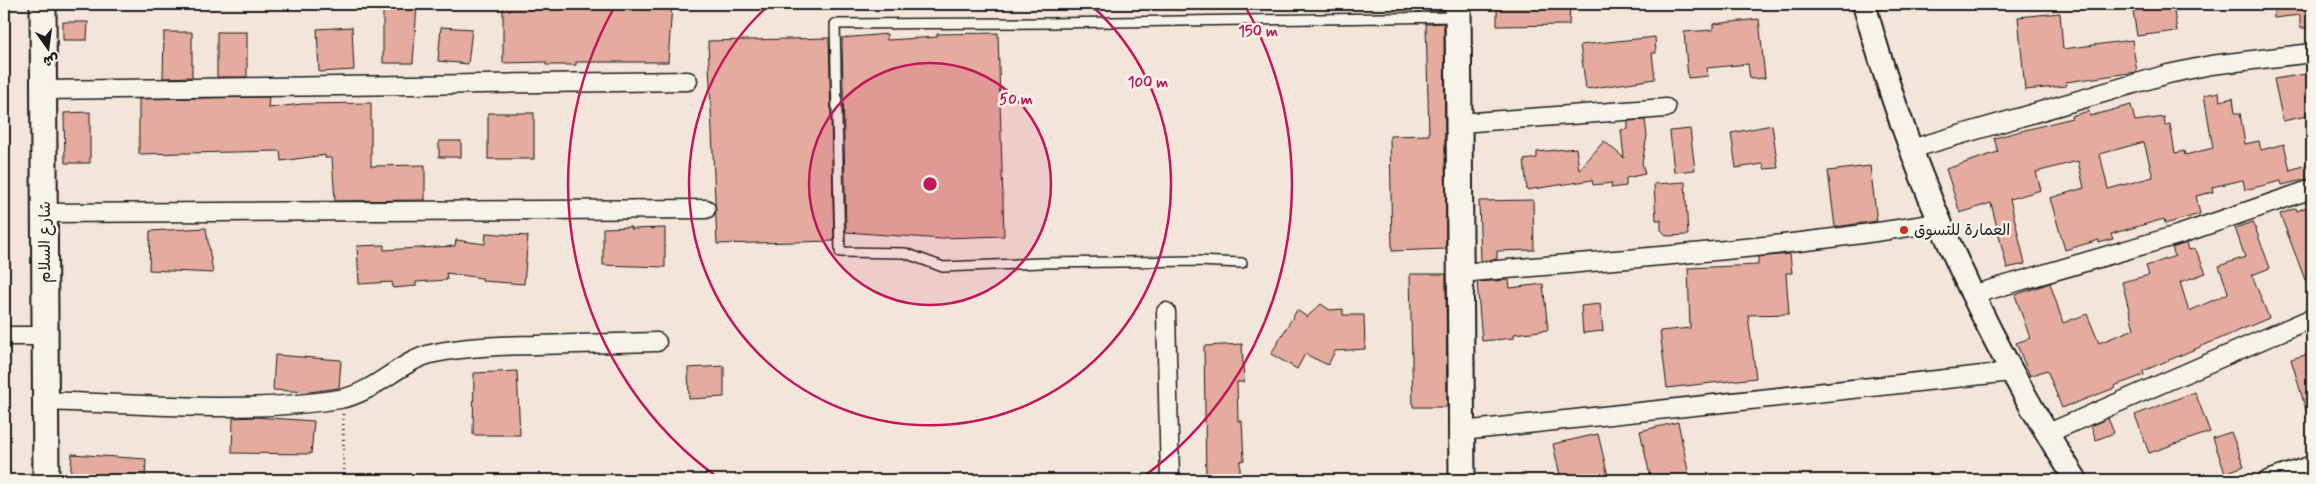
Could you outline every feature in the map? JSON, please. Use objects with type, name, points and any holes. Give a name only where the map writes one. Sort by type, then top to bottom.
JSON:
[{"type":"main road","name":"شارع السلام","points":[[43,4],[46,480]]},
{"type":"main road","points":[[1458,10],[1462,480]]},
{"type":"street","points":[[1864,4],[1882,67],[1911,149],[1972,295],[2011,372],[2046,434],[2076,480]]},
{"type":"street","points":[[1911,149],[2168,74],[2228,62],[2312,53]]},
{"type":"street","points":[[44,90],[688,81]]},
{"type":"street","points":[[1460,123],[1666,108]]},
{"type":"street","points":[[1972,295],[2181,234],[2312,189]]},
{"type":"street","points":[[44,213],[706,209]]},
{"type":"street","points":[[1461,274],[1775,246],[1873,234],[1941,222]]},
{"type":"street","points":[[1166,312],[1170,480]]},
{"type":"street","points":[[2046,434],[2312,318]]},
{"type":"street","points":[[4,336],[45,336]]},
{"type":"street","points":[[45,401],[189,406],[288,405],[342,399],[360,392],[406,364],[433,353],[477,347],[657,342]]},
{"type":"street","points":[[1462,431],[2011,372]]},
{"type":"street","points":[[2268,480],[2312,465]]},
{"type":"lane","points":[[1242,264],[1198,261],[1041,263],[943,268],[905,253],[840,252],[835,24],[1049,23],[1458,10]]},
{"type":"path","points":[[342,399],[344,480]]},
{"type":"building","points":[[623,4],[623,7],[672,5],[668,62],[576,62],[576,65],[546,65],[546,62],[503,63],[503,6],[536,5],[536,9]]},
{"type":"building","points":[[1426,4],[1444,4],[1444,11],[1426,11]]},
{"type":"building","points":[[1497,4],[1570,4],[1569,25],[1497,26]]},
{"type":"building","points":[[2132,4],[2173,4],[2177,31],[2137,36]]},
{"type":"building","points":[[2273,4],[2312,4],[2312,28],[2300,28],[2300,15],[2274,18]]},
{"type":"building","points":[[417,5],[413,63],[383,63],[383,7]]},
{"type":"building","points":[[2060,13],[2063,49],[2132,40],[2137,72],[2066,82],[2066,86],[2025,90],[2018,17]]},
{"type":"building","points":[[1759,19],[1765,78],[1750,79],[1748,64],[1707,68],[1708,76],[1688,78],[1684,32],[1713,30],[1713,24]]},
{"type":"building","points":[[63,22],[88,22],[87,40],[63,40]]},
{"type":"building","points":[[1444,23],[1446,249],[1392,251],[1390,136],[1429,135],[1426,24]]},
{"type":"building","points":[[352,27],[354,70],[319,72],[317,29]]},
{"type":"building","points":[[441,27],[472,29],[468,64],[438,61]]},
{"type":"building","points":[[164,32],[192,32],[192,77],[163,78]]},
{"type":"building","points":[[217,32],[247,32],[247,77],[217,77]]},
{"type":"building","points":[[998,33],[1004,236],[942,239],[846,232],[842,38],[887,34],[887,40],[937,37],[937,34]]},
{"type":"building","points":[[1655,37],[1656,53],[1652,53],[1655,79],[1586,89],[1580,45]]},
{"type":"building","points":[[829,38],[834,241],[717,244],[708,41]]},
{"type":"building","points":[[2312,73],[2312,115],[2283,121],[2274,79]]},
{"type":"building","points":[[2219,92],[2220,101],[2233,98],[2235,113],[2240,113],[2245,144],[2259,141],[2261,150],[2284,144],[2290,170],[2312,163],[2312,178],[2282,185],[2281,181],[2245,190],[2243,180],[2212,187],[2213,192],[2196,196],[2200,214],[2165,224],[2164,219],[2111,234],[2113,239],[2099,243],[2099,240],[2065,250],[2050,198],[2084,188],[2078,161],[2036,172],[2041,190],[2010,199],[2025,264],[2007,268],[1991,203],[1960,213],[1946,169],[1998,152],[1994,138],[2072,118],[2071,116],[2089,111],[2090,116],[2131,105],[2135,121],[2164,117],[2165,125],[2170,124],[2175,153],[2184,151],[2185,155],[2213,148],[2204,95]],"holes":[[[2144,142],[2153,177],[2108,189],[2100,154]]]},
{"type":"building","points":[[269,97],[268,108],[302,104],[371,103],[371,166],[425,165],[425,200],[335,201],[332,158],[325,158],[325,155],[281,161],[280,151],[139,154],[139,99]]},
{"type":"building","points":[[90,112],[90,163],[65,163],[64,113]]},
{"type":"building","points":[[488,113],[534,113],[534,159],[488,159]]},
{"type":"building","points":[[1645,120],[1647,136],[1642,163],[1645,174],[1626,178],[1626,186],[1611,188],[1612,183],[1593,185],[1592,180],[1527,190],[1524,160],[1537,158],[1537,152],[1576,148],[1579,170],[1604,141],[1624,158],[1621,130],[1628,129],[1628,121]]},
{"type":"building","points":[[1772,125],[1778,168],[1764,169],[1763,164],[1736,168],[1731,133]]},
{"type":"building","points":[[1690,129],[1695,170],[1674,172],[1670,131]]},
{"type":"building","points":[[439,141],[461,141],[461,157],[439,157]]},
{"type":"building","points":[[1870,166],[1877,221],[1835,227],[1828,171]]},
{"type":"building","points":[[1685,182],[1688,235],[1667,236],[1661,230],[1661,220],[1656,220],[1654,184]]},
{"type":"building","points":[[1533,200],[1534,250],[1497,251],[1497,259],[1481,261],[1479,201]]},
{"type":"building","points":[[2312,205],[2312,298],[2280,214],[2296,208],[2297,211]]},
{"type":"building","points":[[2253,222],[2270,268],[2252,275],[2269,318],[2143,371],[2144,375],[2114,386],[2115,388],[2062,408],[2047,370],[2030,376],[2016,343],[2030,338],[2015,295],[2050,283],[2063,323],[2087,314],[2099,343],[2134,329],[2122,282],[2149,275],[2146,266],[2175,256],[2172,248],[2187,243],[2189,250],[2195,248],[2206,273],[2180,282],[2189,311],[2227,294],[2228,292],[2219,266],[2245,257],[2235,228]]},
{"type":"building","points":[[631,227],[631,229],[665,228],[665,267],[603,265],[603,228]]},
{"type":"building","points":[[206,228],[213,273],[149,270],[150,231]]},
{"type":"building","points":[[486,233],[528,236],[524,284],[482,281],[482,278],[446,273],[447,280],[416,282],[416,286],[393,288],[392,282],[359,284],[357,246],[384,245],[384,250],[455,246],[456,240],[485,244]]},
{"type":"building","points":[[1790,254],[1792,273],[1786,273],[1789,314],[1748,315],[1756,378],[1667,388],[1660,331],[1690,328],[1688,268],[1758,265],[1758,257]]},
{"type":"building","points":[[1410,274],[1446,274],[1447,407],[1413,407]]},
{"type":"building","points":[[1509,280],[1510,288],[1543,284],[1548,330],[1514,334],[1514,338],[1482,341],[1477,282]]},
{"type":"building","points":[[1321,304],[1330,310],[1343,309],[1343,315],[1364,315],[1365,349],[1335,351],[1328,365],[1305,354],[1297,369],[1271,354],[1297,310],[1307,317]]},
{"type":"building","points":[[1600,304],[1603,331],[1583,333],[1581,306]]},
{"type":"building","points":[[1242,344],[1244,382],[1237,382],[1238,421],[1242,421],[1244,460],[1240,461],[1240,479],[1206,480],[1204,346]]},
{"type":"building","points":[[2312,353],[2312,419],[2309,420],[2291,359]]},
{"type":"building","points":[[275,355],[341,360],[339,388],[309,392],[273,390]]},
{"type":"building","points":[[724,366],[724,397],[689,399],[688,368]]},
{"type":"building","points":[[517,371],[520,435],[473,435],[474,373]]},
{"type":"building","points":[[2195,392],[2210,432],[2149,453],[2135,415]]},
{"type":"building","points":[[255,417],[314,421],[311,454],[232,453],[233,418]]},
{"type":"building","points":[[2108,418],[2114,433],[2096,440],[2091,426]]},
{"type":"building","points":[[1678,422],[1690,480],[1651,480],[1640,431]]},
{"type":"building","points":[[2231,432],[2244,466],[2225,473],[2213,438]]},
{"type":"building","points":[[1598,434],[1609,480],[1561,480],[1553,444]]},
{"type":"building","points":[[72,454],[146,459],[145,480],[70,480]]},
{"type":"place","name":"العمارة للتسوق","points":[[1904,230]]}]
